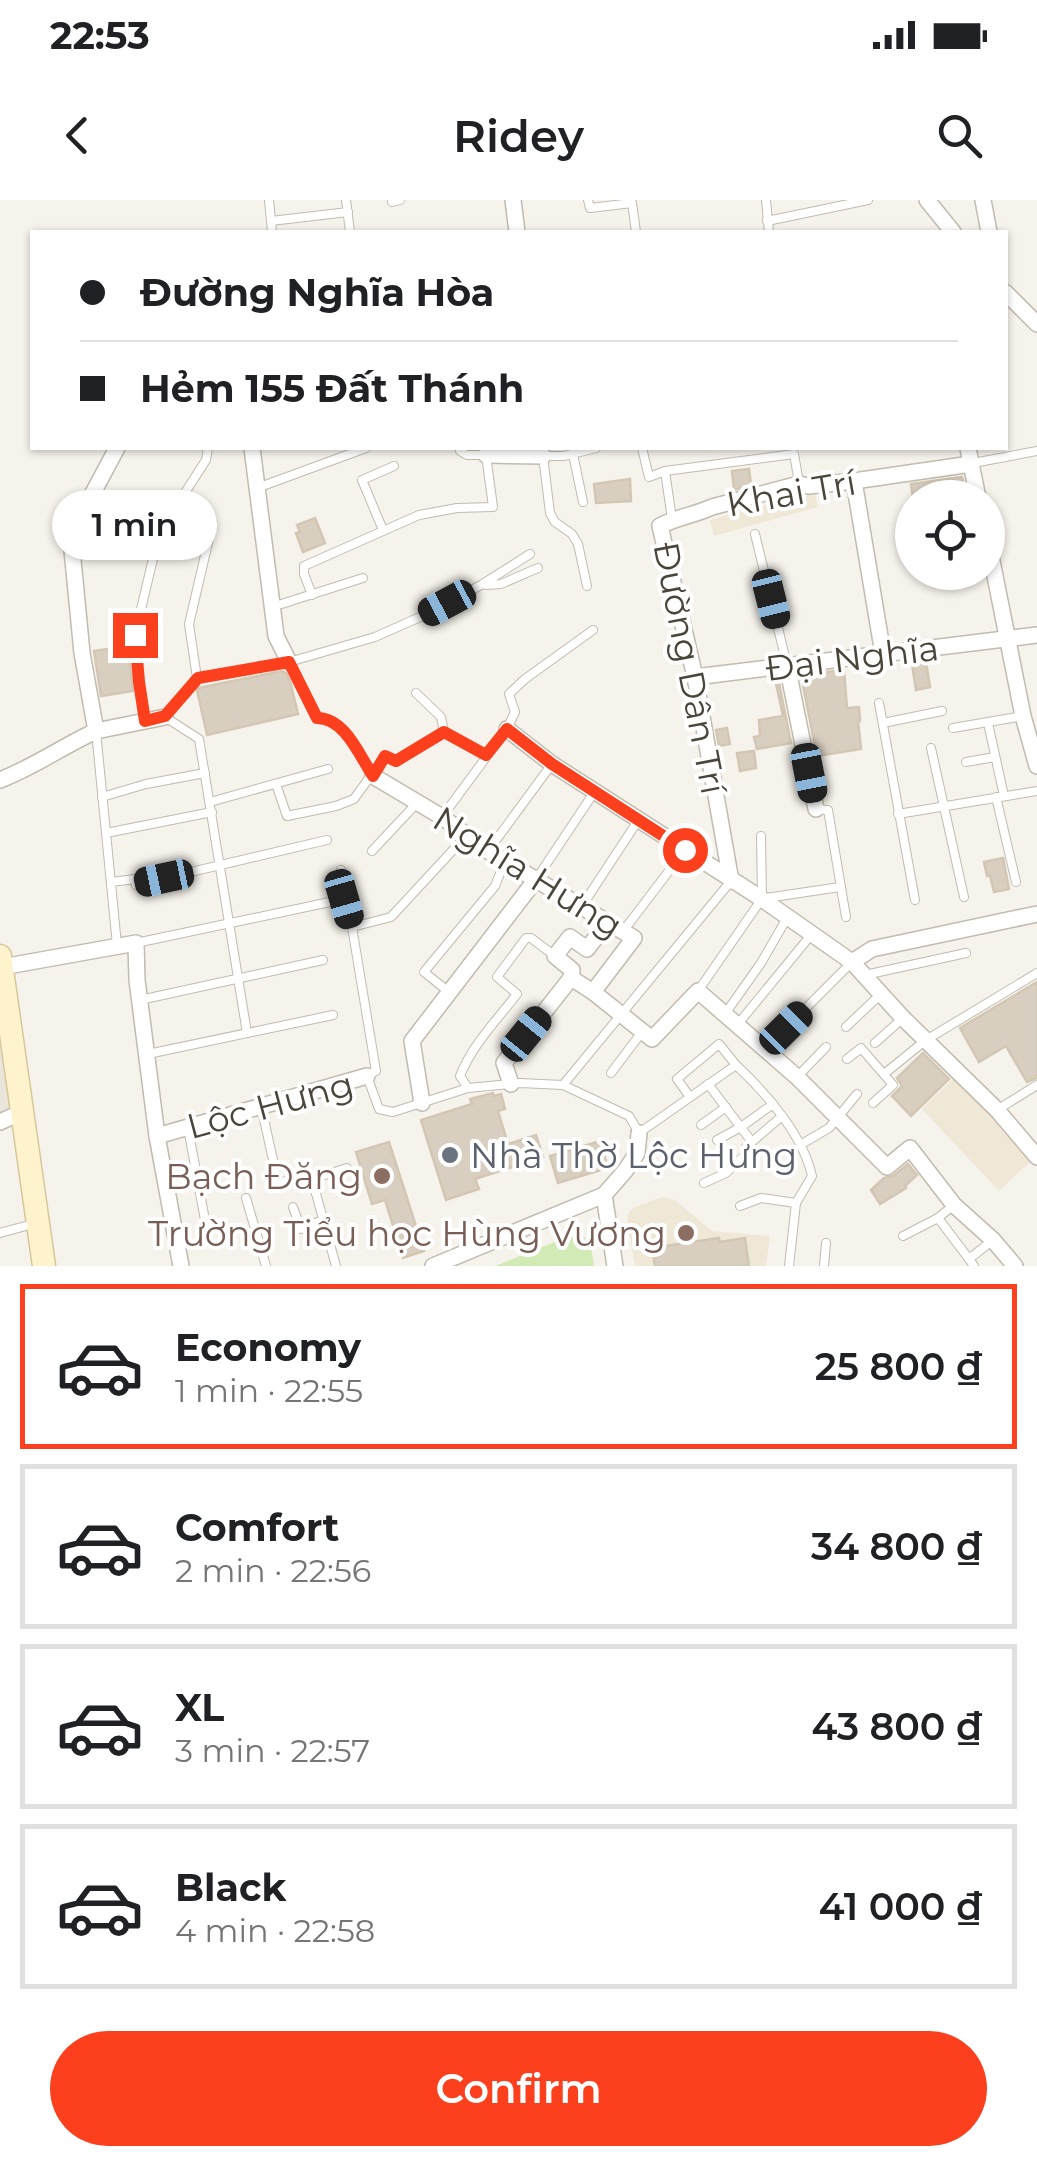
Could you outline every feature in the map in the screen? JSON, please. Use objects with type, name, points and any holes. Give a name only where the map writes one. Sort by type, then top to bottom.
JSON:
[{"type":"street","points":[[513,200],[517,230]]},
{"type":"street","points":[[927,200],[951,230]]},
{"type":"street","points":[[984,200],[989,230]]},
{"type":"street","points":[[1008,295],[1037,324]]},
{"type":"street","points":[[96,731],[82,652],[72,550],[86,506],[115,450]]},
{"type":"street","points":[[252,450],[276,636],[289,662]]},
{"type":"street","points":[[486,455],[513,452],[543,456]]},
{"type":"street","name":"Khai Trí","points":[[672,520],[799,484],[854,481],[970,456]]},
{"type":"street","points":[[854,481],[883,654]]},
{"type":"street","name":"Đường Dân Trí","points":[[672,520],[660,526],[694,677],[731,881]]},
{"type":"street","points":[[998,590],[1037,766]]},
{"type":"street","name":"Đại Nghĩa","points":[[694,677],[1037,635]]},
{"type":"street","points":[[787,665],[816,810]]},
{"type":"street","points":[[0,780],[96,731],[165,716]]},
{"type":"street","points":[[507,729],[552,764],[762,899],[852,962],[1036,1154]]},
{"type":"street","name":"Nghĩa Hưng","points":[[373,776],[488,851],[634,938],[593,992],[642,1032]]},
{"type":"street","points":[[422,1103],[412,1041],[537,878]]},
{"type":"street","points":[[852,962],[872,949],[1037,914]]},
{"type":"street","points":[[511,1084],[504,1063],[571,978],[572,970],[555,956],[570,938],[587,949],[615,927]]},
{"type":"street","points":[[44,1266],[1,962],[136,943],[157,1136],[182,1266]]},
{"type":"street","points":[[571,978],[593,992]]},
{"type":"street","points":[[642,1032],[652,1040],[698,991],[797,1076],[887,1167],[910,1148],[954,1205],[1015,1266]]},
{"type":"street","name":"Lộc Hưng","points":[[157,1136],[367,1076]]},
{"type":"street","points":[[0,1122],[22,1112]]},
{"type":"street","points":[[434,1266],[604,1195],[638,1153],[639,1133]]},
{"type":"street","points":[[604,1195],[615,1266]]},
{"type":"lane","points":[[269,200],[272,230]]},
{"type":"lane","points":[[346,200],[350,230]]},
{"type":"lane","points":[[588,200],[590,208],[632,201],[636,230]]},
{"type":"lane","points":[[766,200],[769,230]]},
{"type":"lane","points":[[768,220],[868,200]]},
{"type":"lane","points":[[271,221],[348,212]]},
{"type":"lane","points":[[145,721],[135,635],[159,534],[206,460],[208,450]]},
{"type":"lane","points":[[257,488],[361,450]]},
{"type":"lane","points":[[312,595],[304,566],[419,516],[458,508],[494,507],[486,455],[467,455],[460,450]]},
{"type":"lane","points":[[586,586],[578,544],[550,513],[543,456],[588,450]]},
{"type":"lane","points":[[643,450],[650,476],[794,454],[799,484]]},
{"type":"lane","points":[[970,456],[1037,451]]},
{"type":"lane","points":[[573,454],[583,502]]},
{"type":"lane","points":[[383,530],[362,480],[394,466]]},
{"type":"lane","points":[[665,471],[672,520]]},
{"type":"lane","points":[[198,678],[189,624],[211,530]]},
{"type":"lane","points":[[755,534],[787,665]]},
{"type":"lane","points":[[247,1033],[199,739],[165,716],[198,678],[289,662],[375,637],[481,586],[530,554]]},
{"type":"lane","points":[[481,586],[501,584],[538,568]]},
{"type":"lane","points":[[272,607],[363,578]]},
{"type":"lane","points":[[442,818],[507,729],[516,712],[510,694],[593,630]]},
{"type":"lane","points":[[289,662],[317,718],[328,718],[339,725],[373,776]]},
{"type":"lane","points":[[416,694],[441,717],[444,732],[486,755]]},
{"type":"lane","points":[[879,703],[915,900]]},
{"type":"lane","points":[[883,723],[942,711]]},
{"type":"lane","points":[[954,728],[1023,716]]},
{"type":"lane","points":[[988,722],[1016,882]]},
{"type":"lane","points":[[96,731],[118,947]]},
{"type":"lane","points":[[276,784],[287,816],[336,806],[354,799],[385,756],[396,761],[444,732]]},
{"type":"lane","points":[[932,748],[964,897]]},
{"type":"lane","points":[[966,762],[995,757]]},
{"type":"lane","points":[[488,851],[552,764]]},
{"type":"lane","points":[[106,834],[211,807],[328,769]]},
{"type":"lane","points":[[102,797],[205,773]]},
{"type":"lane","points":[[898,814],[1037,790]]},
{"type":"lane","points":[[537,878],[595,791]]},
{"type":"lane","points":[[372,851],[417,803]]},
{"type":"lane","points":[[816,810],[828,810],[846,917]]},
{"type":"lane","points":[[582,906],[639,819]]},
{"type":"lane","points":[[352,927],[391,917],[466,836]]},
{"type":"lane","points":[[698,991],[762,899],[761,836]]},
{"type":"lane","points":[[111,882],[135,879],[136,885],[328,840]]},
{"type":"lane","points":[[615,927],[685,850]]},
{"type":"lane","points":[[449,993],[424,972],[495,886],[506,861]]},
{"type":"lane","points":[[341,870],[376,1071],[367,1076]]},
{"type":"lane","points":[[563,1085],[731,881]]},
{"type":"lane","points":[[762,899],[840,888]]},
{"type":"lane","points":[[136,943],[344,899]]},
{"type":"lane","points":[[731,1019],[787,918]]},
{"type":"lane","points":[[731,1019],[811,935]]},
{"type":"lane","points":[[468,1088],[460,1076],[463,1068],[518,994],[497,976],[526,938],[555,956]]},
{"type":"lane","points":[[865,975],[966,954]]},
{"type":"lane","points":[[140,1000],[323,960]]},
{"type":"lane","points":[[764,1050],[852,962]]},
{"type":"lane","points":[[884,1074],[926,1040],[1037,973]]},
{"type":"lane","points":[[846,1026],[882,994]]},
{"type":"lane","points":[[148,1054],[333,1015]]},
{"type":"lane","points":[[875,1043],[903,1018]]},
{"type":"lane","points":[[611,1073],[642,1032]]},
{"type":"lane","points":[[690,1097],[677,1079],[719,1044],[765,1093],[800,1145],[812,1176],[796,1202],[789,1266]]},
{"type":"lane","points":[[797,1076],[826,1048]]},
{"type":"lane","points":[[847,1059],[860,1048],[893,1084],[874,1103]]},
{"type":"lane","points":[[639,1133],[736,1065]]},
{"type":"lane","name":"Lộc Hưng","points":[[367,1076],[378,1109],[394,1112],[468,1088],[563,1085],[629,1116],[639,1133]]},
{"type":"lane","points":[[708,1084],[752,1142]]},
{"type":"lane","points":[[997,1110],[1037,1085]]},
{"type":"lane","points":[[800,1145],[829,1128],[857,1094]]},
{"type":"lane","points":[[717,1140],[773,1104]]},
{"type":"lane","points":[[260,1106],[278,1182],[347,1168]]},
{"type":"lane","points":[[701,1125],[726,1107]]},
{"type":"lane","points":[[704,1183],[726,1174],[748,1152],[746,1147],[781,1117]]},
{"type":"lane","points":[[188,1128],[205,1220]]},
{"type":"lane","points":[[312,1178],[336,1266]]},
{"type":"lane","points":[[246,1198],[266,1266]]},
{"type":"lane","points":[[740,1206],[760,1198],[796,1202]]},
{"type":"lane","points":[[902,1236],[954,1205]]},
{"type":"lane","points":[[293,1206],[301,1228],[324,1220]]},
{"type":"lane","points":[[938,1218],[972,1263],[993,1240]]},
{"type":"lane","points":[[0,1232],[38,1223]]},
{"type":"lane","points":[[824,1266],[826,1243]]},
{"type":"shaded area","points":[[814,492],[818,507],[714,536],[710,520]]},
{"type":"shaded area","points":[[0,987],[20,1118],[0,1126]]},
{"type":"shaded area","points":[[955,1077],[1033,1159],[999,1191],[922,1109]]},
{"type":"shaded area","name":"Trường Tiểu học Hùng Vương","points":[[662,1197],[675,1200],[712,1231],[770,1236],[766,1266],[635,1266],[629,1212]]},
{"type":"green space","points":[[577,1233],[590,1241],[594,1266],[495,1266]]},
{"type":"building","points":[[749,469],[751,485],[734,490],[732,471]]},
{"type":"building","points":[[630,479],[631,501],[596,503],[594,484]]},
{"type":"building","points":[[315,518],[325,543],[303,552],[297,525]]},
{"type":"building","points":[[128,646],[133,691],[101,696],[94,651]]},
{"type":"building","points":[[926,662],[930,687],[916,690],[912,664]]},
{"type":"building","points":[[844,670],[847,708],[859,707],[861,749],[817,756],[801,675]]},
{"type":"building","points":[[282,671],[290,681],[298,714],[207,735],[199,688]]},
{"type":"building","points":[[778,678],[791,743],[757,749],[754,737],[760,736],[759,720],[783,716],[775,679]]},
{"type":"building","points":[[727,728],[730,744],[719,746],[716,730]]},
{"type":"building","points":[[754,751],[756,768],[740,771],[737,753]]},
{"type":"building","points":[[1003,858],[1009,889],[994,892],[984,862]]},
{"type":"building","points":[[1037,982],[1037,1078],[1027,1082],[1006,1046],[979,1062],[960,1028]]},
{"type":"building","points":[[923,1053],[949,1079],[911,1116],[892,1096],[902,1086],[897,1078]]},
{"type":"building","points":[[493,1093],[501,1094],[505,1109],[498,1111],[508,1144],[536,1135],[543,1157],[475,1179],[479,1189],[446,1200],[421,1120]]},
{"type":"building","points":[[600,1141],[608,1168],[558,1183],[550,1156]]},
{"type":"building","name":"Bạch Đăng","points":[[389,1142],[424,1251],[403,1258],[385,1200],[372,1204],[356,1152]]},
{"type":"building","points":[[908,1164],[917,1175],[906,1188],[880,1204],[871,1190]]},
{"type":"building","points":[[719,1238],[720,1242],[745,1238],[749,1266],[655,1266],[652,1248]]},
{"type":"place","name":"Nhà Thờ Lộc Hưng","points":[[450,1155]]},
{"type":"place","name":"Bạch Đăng","points":[[382,1176]]},
{"type":"place","name":"Trường Tiểu học Hùng Vương","points":[[686,1233]]},
{"type":"route","points":[[135,635],[145,721],[165,716],[198,678],[289,662],[317,718],[328,718],[339,725],[373,776],[385,756],[396,761],[444,732],[486,755],[507,729],[552,764],[685,850]]}]
